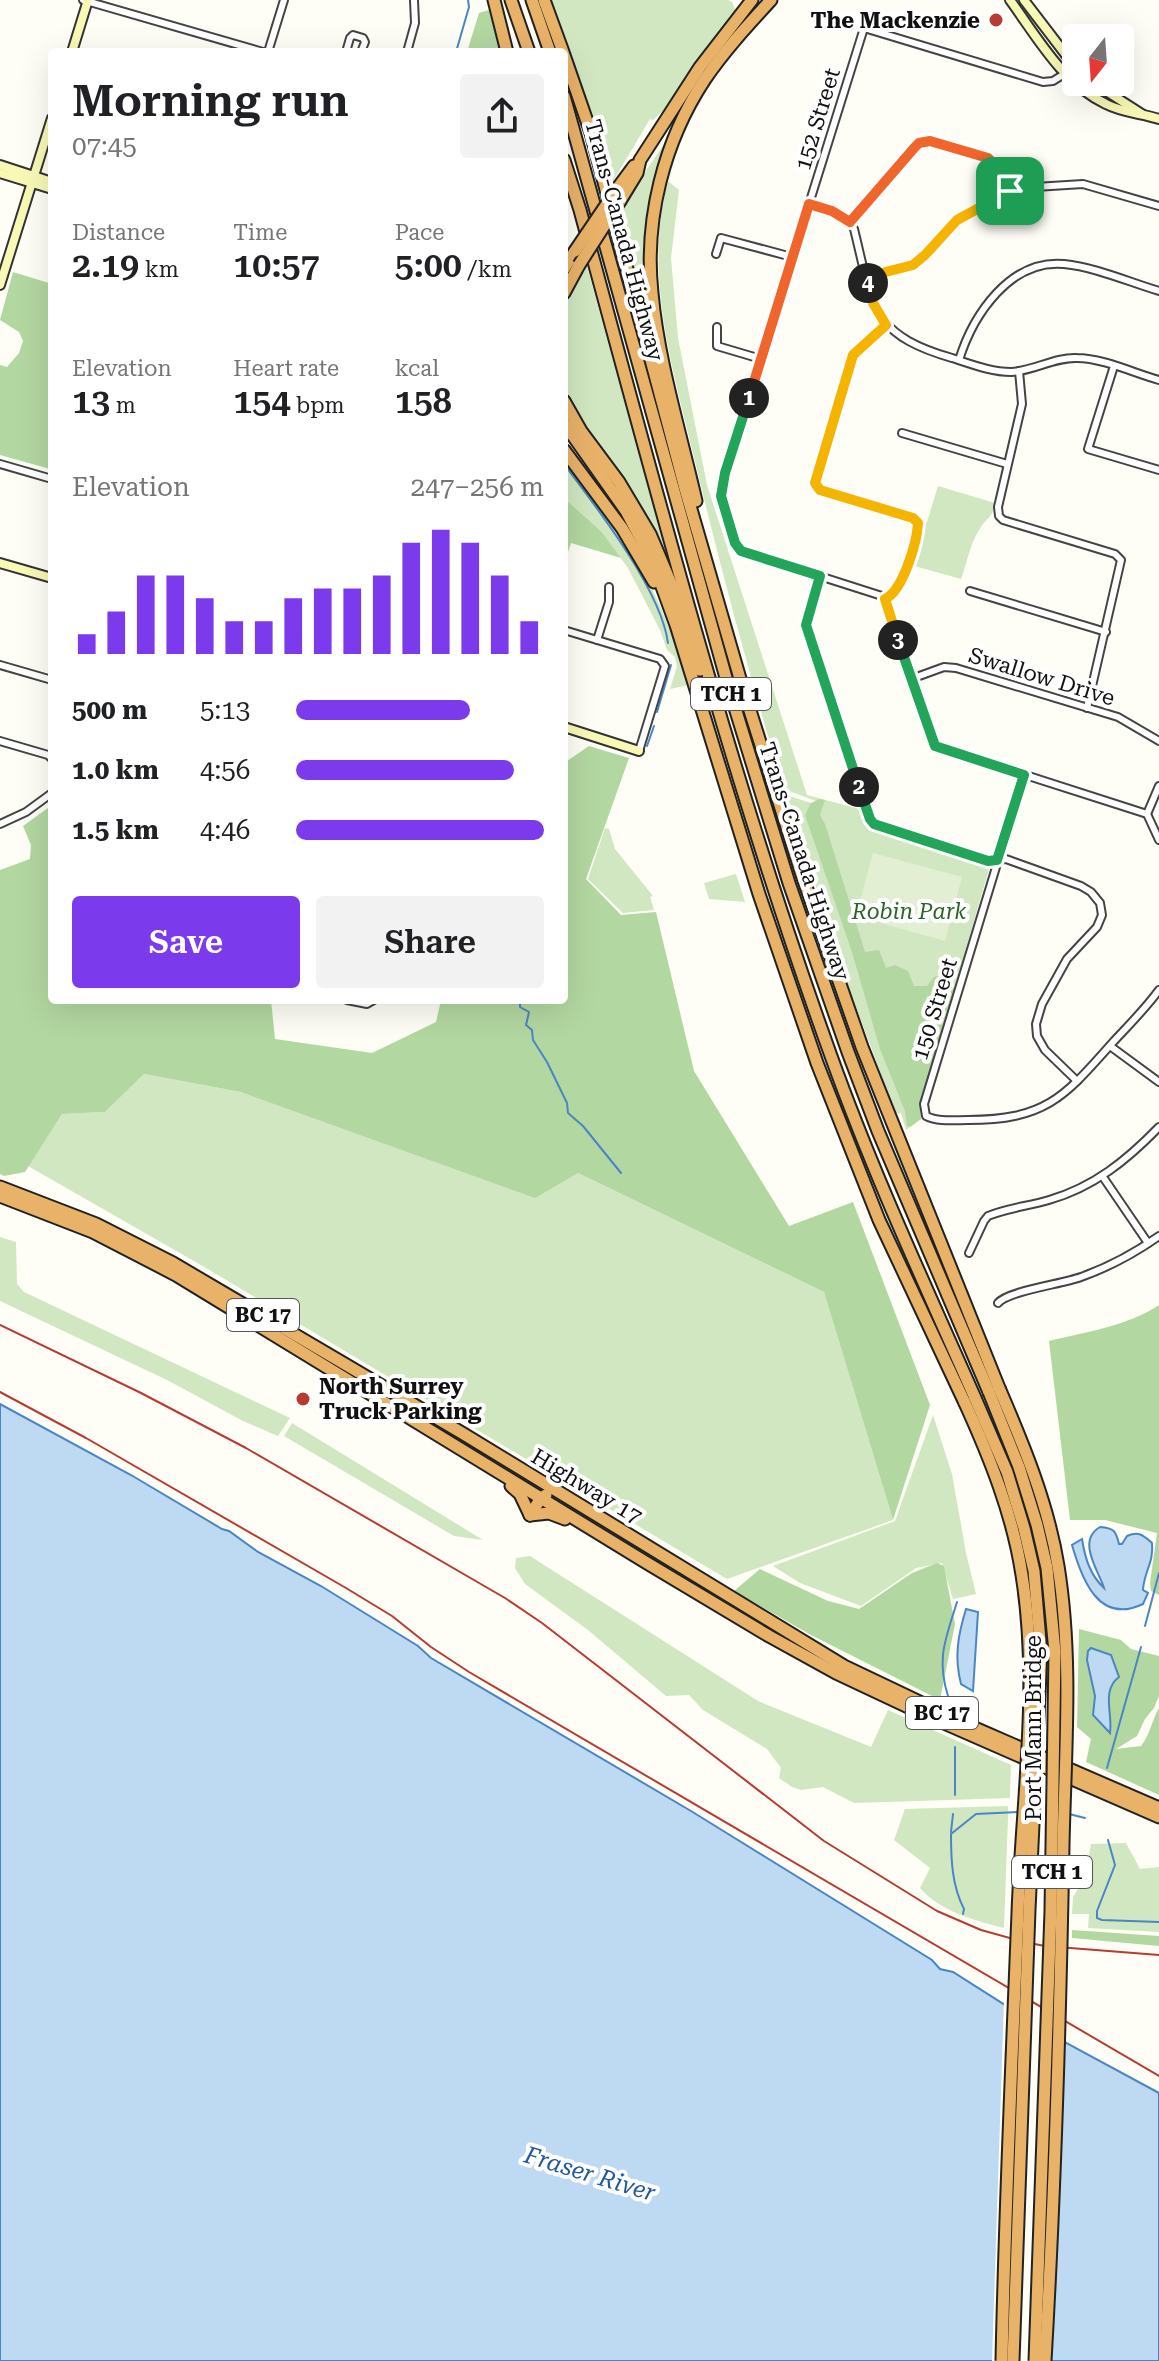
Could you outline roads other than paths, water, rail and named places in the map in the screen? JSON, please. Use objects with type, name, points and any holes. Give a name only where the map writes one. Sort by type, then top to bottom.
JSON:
[{"type":"highway","points":[[494,0],[506,48]]},
{"type":"highway","points":[[511,0],[528,48]]},
{"type":"highway","points":[[532,0],[549,48]]},
{"type":"highway","points":[[544,0],[562,48]]},
{"type":"highway","points":[[568,286],[631,168],[640,160],[700,67],[752,0]]},
{"type":"highway","points":[[721,611],[655,321],[651,236],[664,165],[687,110],[716,64],[771,0]]},
{"type":"highway","points":[[568,65],[591,133],[741,682],[803,878],[862,1047],[994,1390],[1030,1462],[1058,1565],[1066,1652],[1062,1912],[1045,2361]]},
{"type":"highway","name":"Trans-Canada Highway","points":[[568,110],[728,685],[789,883],[873,1118],[994,1390]]},
{"type":"highway","name":"Trans-Canada Highway","points":[[568,172],[726,737],[773,889],[831,1058],[970,1401]]},
{"type":"highway","points":[[568,262],[618,195]]},
{"type":"highway","points":[[568,408],[650,534],[726,737]]},
{"type":"highway","points":[[568,429],[641,537],[658,575],[759,894],[827,1090],[884,1229],[970,1401],[1013,1531],[1022,1573],[1030,1652],[1002,2361]]},
{"type":"highway","points":[[568,456],[641,557],[658,589],[684,653]]},
{"type":"highway","name":"Highway 17","points":[[0,1187],[58,1208],[173,1263],[353,1368],[808,1646],[882,1686],[1159,1808]]},
{"type":"highway","name":"Highway 17","points":[[0,1196],[55,1216],[131,1250],[647,1563],[836,1673],[1159,1817]]},
{"type":"highway","points":[[353,1368],[424,1418],[537,1487],[542,1493],[541,1498],[530,1515]]},
{"type":"highway","name":"Port Mann Bridge","points":[[994,1390],[1037,1525],[1047,1568],[1054,1639],[1051,1896],[1035,2361]]},
{"type":"highway","name":"Port Mann Bridge","points":[[970,1401],[1007,1472],[1024,1528],[1034,1571],[1041,1652],[1013,2361]]},
{"type":"highway","points":[[425,1427],[470,1461],[517,1490],[530,1515]]},
{"type":"highway","points":[[541,1498],[547,1495],[554,1497],[698,1585],[734,1600]]},
{"type":"highway","points":[[530,1515],[553,1514],[647,1563]]},
{"type":"street","points":[[73,48],[86,0],[252,48]]},
{"type":"street","points":[[267,48],[284,0]]},
{"type":"street","points":[[408,48],[415,23],[414,0]]},
{"type":"street","points":[[1010,0],[1062,61]]},
{"type":"street","points":[[1024,0],[1037,18],[1037,28],[1062,60]]},
{"type":"street","name":"152 Street","points":[[820,576],[741,551],[735,543],[721,496],[725,473],[864,28],[1043,82],[1062,76]]},
{"type":"street","points":[[347,48],[353,35],[363,38],[363,48]]},
{"type":"street","points":[[1096,96],[1105,104],[1142,114]]},
{"type":"street","points":[[1113,96],[1142,114],[1159,119]]},
{"type":"street","points":[[0,285],[48,131]]},
{"type":"street","points":[[850,222],[915,147],[924,141],[988,158],[998,168],[1010,191]]},
{"type":"street","points":[[0,165],[48,187]]},
{"type":"street","points":[[0,173],[48,182]]},
{"type":"street","points":[[866,277],[913,265],[957,220],[1010,191],[1083,184],[1159,206]]},
{"type":"street","points":[[809,204],[832,211],[850,222],[873,303],[886,325],[909,343],[992,370],[1019,371],[1076,358],[1159,380]]},
{"type":"street","points":[[716,254],[721,238],[792,257]]},
{"type":"street","points":[[959,360],[974,322],[992,298],[1017,277],[1041,265],[1063,264],[1083,268],[1159,291]]},
{"type":"street","points":[[885,599],[891,596],[903,579],[918,527],[916,520],[820,490],[815,479],[853,355],[886,325]]},
{"type":"street","points":[[717,327],[717,346],[761,359]]},
{"type":"street","points":[[1114,366],[1088,449],[1159,470]]},
{"type":"street","points":[[1019,371],[1023,398],[997,511],[1001,518],[1120,557],[1122,566],[1087,708]]},
{"type":"street","points":[[902,433],[1007,464]]},
{"type":"street","points":[[0,464],[48,478]]},
{"type":"street","points":[[0,563],[48,577]]},
{"type":"street","points":[[1159,840],[1147,814],[935,746],[885,599],[878,593],[820,576],[806,625],[871,821],[988,861],[1006,859],[1084,887],[1101,906],[1102,915],[1097,927],[1067,959],[1042,1004],[1036,1024],[1037,1036],[1045,1050],[1077,1081],[1159,990]]},
{"type":"street","points":[[597,640],[609,602],[609,587]]},
{"type":"street","points":[[970,591],[1106,632]]},
{"type":"street","points":[[568,631],[664,661],[665,666],[639,751],[568,728]]},
{"type":"street","points":[[0,665],[48,679]]},
{"type":"street","name":"Swallow Drive","points":[[911,679],[952,667],[1122,719],[1159,741]]},
{"type":"street","points":[[0,741],[48,755]]},
{"type":"street","name":"150 Street","points":[[1024,775],[924,1104],[926,1116],[934,1120],[987,1120],[1017,1116],[1056,1101],[1077,1081]]},
{"type":"street","points":[[1147,814],[1159,786]]},
{"type":"street","points":[[0,824],[26,812],[48,796]]},
{"type":"street","points":[[1110,1046],[1159,1082]]},
{"type":"street","points":[[969,1253],[988,1216],[1051,1200],[1103,1177],[1159,1127]]},
{"type":"street","points":[[1103,1177],[1148,1243]]},
{"type":"street","points":[[998,1303],[1004,1296],[1081,1277],[1122,1259],[1159,1236]]},
{"type":"water","name":"Fraser River","points":[[0,1404],[229,1531],[258,1552],[321,1586],[418,1646],[431,1658],[691,1811],[932,1960],[940,1969],[953,1972],[1057,2038],[1159,2093],[1159,2361],[0,2361]]},
{"type":"water","points":[[1100,1527],[1114,1531],[1119,1544],[1127,1536],[1135,1534],[1152,1543],[1152,1556],[1143,1590],[1148,1593],[1143,1604],[1115,1609],[1104,1604],[1087,1585],[1072,1545],[1082,1539],[1089,1566],[1104,1588],[1089,1548],[1093,1533]]},
{"type":"water","points":[[966,1609],[978,1612],[973,1691],[961,1684],[957,1655]]},
{"type":"water","points":[[1091,1648],[1111,1655],[1119,1677],[1109,1695],[1110,1733],[1093,1715],[1095,1696],[1087,1660]]},
{"type":"waterway","points":[[457,48],[469,7],[468,0]]},
{"type":"waterway","points":[[568,469],[641,575],[663,622],[668,643]]},
{"type":"waterway","points":[[657,712],[671,665]]},
{"type":"waterway","points":[[647,746],[654,726]]},
{"type":"waterway","points":[[520,1004],[529,1012],[526,1025],[532,1030],[533,1040],[567,1103],[568,1113],[583,1126],[621,1173]]},
{"type":"waterway","points":[[1145,1626],[1159,1573]]},
{"type":"waterway","points":[[948,1696],[943,1659],[957,1602]]},
{"type":"waterway","points":[[1107,1768],[1141,1647]]},
{"type":"waterway","points":[[955,1747],[955,1795]]},
{"type":"waterway","points":[[963,1914],[953,1873],[951,1834],[976,1814],[1019,1812]]},
{"type":"waterway","points":[[951,1832],[953,1814]]},
{"type":"waterway","points":[[1069,1814],[1085,1818]]},
{"type":"waterway","points":[[1108,1840],[1115,1865],[1097,1918],[1159,1922]]},
{"type":"railway","points":[[0,1325],[246,1448],[505,1598],[542,1623],[824,1841],[937,1911],[981,1930],[1024,1942],[1159,1955]]},
{"type":"railway","points":[[0,1392],[346,1588],[392,1616],[469,1672],[1159,2076]]},
{"type":"place","name":"The Mackenzie","points":[[996,20]]},
{"type":"place","name":"North Surrey Truck Parking","points":[[303,1399]]},
{"type":"park label","name":"Robin Park","points":[[909,911]]}]
